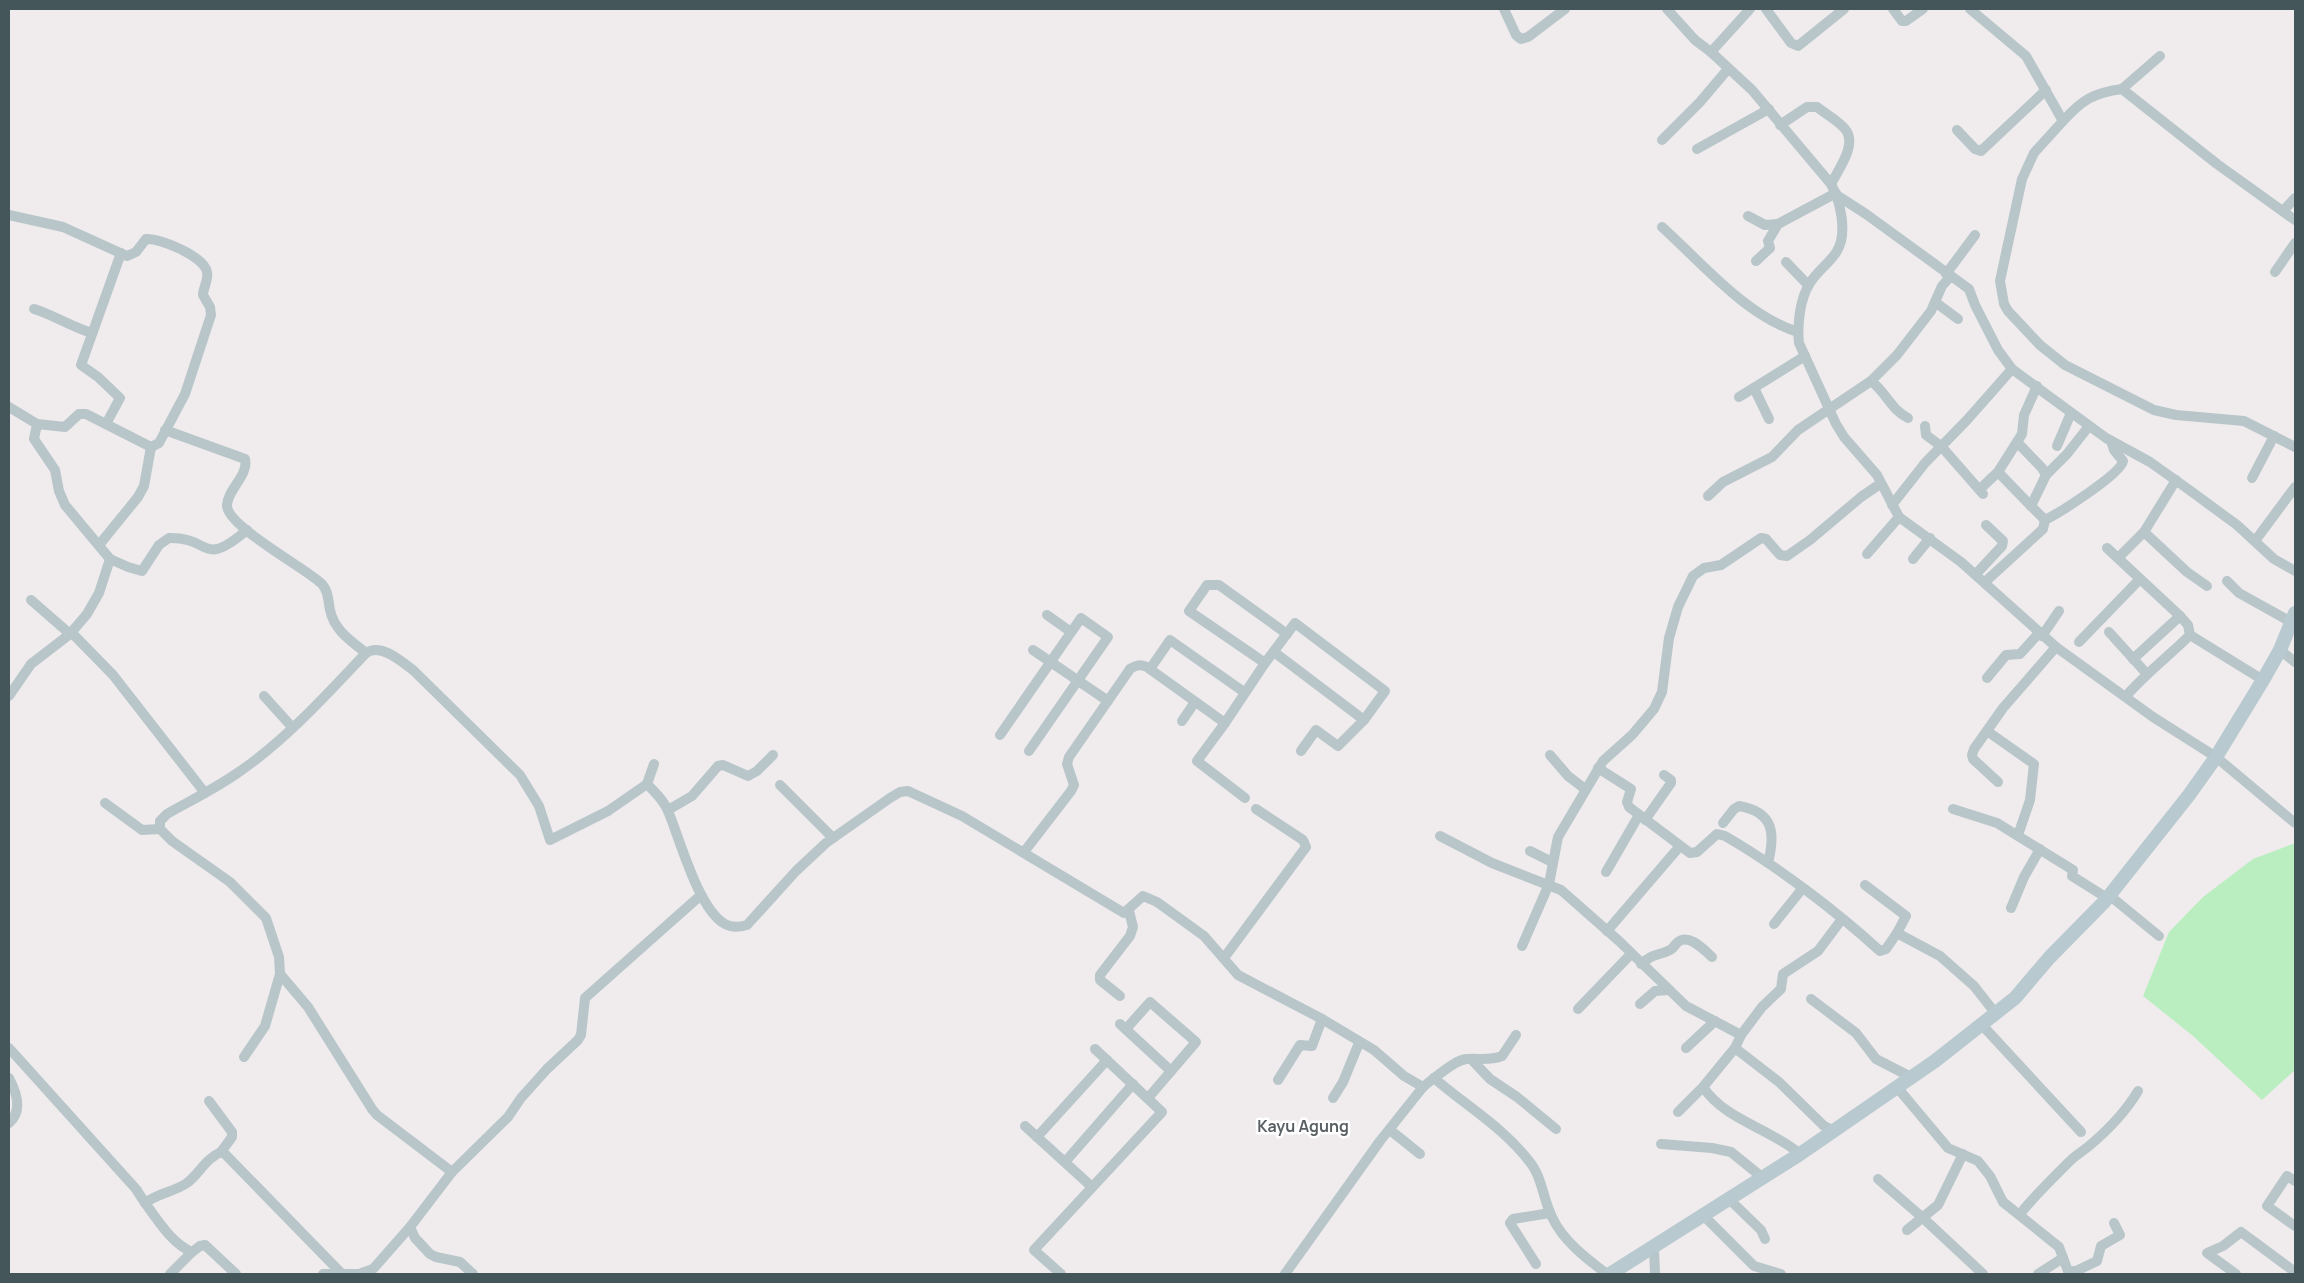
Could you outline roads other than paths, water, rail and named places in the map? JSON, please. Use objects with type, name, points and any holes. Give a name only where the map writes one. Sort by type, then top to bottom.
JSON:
[{"type":"street","points":[[1504,9],[1516,35],[1521,39],[1528,37],[1565,9]]},
{"type":"street","points":[[1667,9],[1695,40],[1711,52],[1769,109],[1835,191],[1969,289],[1974,305],[1998,350],[2012,369],[2111,441],[2127,448],[2176,480],[2231,521],[2274,559],[2295,571]]},
{"type":"street","points":[[1711,52],[1750,9]]},
{"type":"street","points":[[1766,9],[1791,43],[1798,46],[1844,9]]},
{"type":"street","points":[[1893,9],[1902,21],[1924,9]]},
{"type":"street","points":[[1970,9],[2026,56],[2063,122]]},
{"type":"street","points":[[2160,56],[2122,89],[2095,94],[2082,102],[2034,153],[2022,179],[2000,281],[2004,304],[2008,311],[2040,345],[2065,365],[2154,410],[2176,415],[2234,418],[2244,421],[2295,447]]},
{"type":"street","points":[[1662,140],[1708,94],[1728,69]]},
{"type":"street","points":[[2122,89],[2217,164],[2295,220]]},
{"type":"street","points":[[1957,130],[1975,149],[1981,151],[2046,90]]},
{"type":"street","points":[[1780,125],[1807,107],[1817,107],[1845,129],[1849,137],[1835,191],[1841,214],[1840,243],[1831,259],[1808,284],[1798,332],[1804,356],[1828,411],[1844,437],[1877,475],[1880,484],[1899,517],[1930,538],[1976,574],[2040,635],[2153,717],[2216,758],[2295,823]]},
{"type":"street","points":[[1697,149],[1769,109]]},
{"type":"street","points":[[1748,216],[1766,225],[1778,224],[1835,191]]},
{"type":"street","points":[[2283,211],[2295,198]]},
{"type":"street","points":[[9,215],[63,227],[121,253],[133,256],[146,238],[158,239],[193,257],[207,271],[203,295],[210,307],[211,314],[185,394],[157,445],[152,447]]},
{"type":"street","points":[[1756,261],[1770,248],[1768,241],[1778,224]]},
{"type":"street","points":[[1662,227],[1744,303],[1777,325],[1798,332]]},
{"type":"street","points":[[1708,496],[1723,482],[1772,457],[1798,430],[1871,381],[1897,355],[1931,311],[1942,286],[1975,235]]},
{"type":"street","points":[[2275,272],[2295,243]]},
{"type":"street","points":[[106,424],[120,398],[81,365],[121,253]]},
{"type":"street","points":[[1786,262],[1808,284]]},
{"type":"street","points":[[1935,302],[1958,319]]},
{"type":"street","points":[[34,309],[92,333]]},
{"type":"street","points":[[1739,397],[1804,356]]},
{"type":"street","points":[[1892,505],[1925,463],[1967,420],[2012,369]]},
{"type":"street","points":[[1871,381],[1885,394],[1896,411],[1908,418]]},
{"type":"street","points":[[1925,426],[1926,436],[1942,446],[1982,492],[1998,472],[2022,434],[2024,415],[2036,386]]},
{"type":"street","points":[[1754,388],[1769,419]]},
{"type":"street","points":[[9,407],[37,424],[65,428],[82,413],[152,447]]},
{"type":"street","points":[[2057,446],[2071,413]]},
{"type":"street","points":[[37,424],[34,439],[55,470],[59,491],[65,505],[110,559],[128,568],[142,571],[159,545],[170,538],[187,541],[211,550],[218,550],[247,530]]},
{"type":"street","points":[[2031,506],[2046,475],[2067,454],[2089,426]]},
{"type":"street","points":[[165,430],[246,460],[245,467],[227,504],[232,517],[322,584],[326,589],[335,624],[344,635],[366,653]]},
{"type":"street","points":[[2252,478],[2274,436]]},
{"type":"street","points":[[1985,582],[2043,529],[2045,520],[2095,488],[2121,468],[2123,462],[2114,450],[2111,441]]},
{"type":"street","points":[[2017,442],[2042,468],[2046,475]]},
{"type":"street","points":[[99,546],[138,497],[144,486],[152,447]]},
{"type":"street","points":[[1998,472],[2045,520]]},
{"type":"street","points":[[2118,558],[2144,532],[2176,480]]},
{"type":"street","points":[[1522,946],[1549,884],[1558,837],[1598,768],[1607,757],[1632,735],[1654,709],[1662,692],[1669,638],[1678,607],[1693,576],[1698,570],[1721,565],[1761,538],[1766,539],[1780,555],[1787,556],[1880,484]]},
{"type":"street","points":[[2254,541],[2295,487]]},
{"type":"street","points":[[1867,554],[1899,517]]},
{"type":"street","points":[[1976,574],[2002,546],[2003,541],[1986,525]]},
{"type":"street","points":[[2144,532],[2187,572],[2207,586]]},
{"type":"street","points":[[1912,559],[1930,538]]},
{"type":"street","points":[[2107,548],[2140,580],[2150,586],[2180,616],[2188,625],[2190,635],[2263,680]]},
{"type":"street","points":[[9,696],[30,664],[70,633],[87,614],[99,594],[110,559]]},
{"type":"street","points":[[2079,642],[2140,580]]},
{"type":"street","points":[[1434,1078],[1477,1111],[1529,1160],[1538,1176],[1554,1222],[1579,1252],[1609,1274],[1640,1254],[1654,1248],[1702,1214],[1800,1154],[1982,1026],[2015,998],[2049,958],[2108,896],[2154,841],[2216,758],[2280,650],[2293,617],[2240,593],[2227,582]]},
{"type":"street","points":[[1265,663],[1189,611],[1207,585],[1218,585],[1287,634]]},
{"type":"street","points":[[31,600],[70,633],[113,675],[205,793]]},
{"type":"street","points":[[1987,678],[2006,655],[2020,654],[2040,635],[2059,611]]},
{"type":"street","points":[[1047,615],[1071,632]]},
{"type":"street","points":[[2133,658],[2180,616]]},
{"type":"street","points":[[1000,734],[1081,618],[1108,637],[1029,751]]},
{"type":"street","points":[[1245,798],[1198,761],[1225,724],[1244,692],[1295,623],[1385,691],[1364,720],[1338,746],[1316,730],[1301,750]]},
{"type":"street","points":[[2109,632],[2146,673]]},
{"type":"street","points":[[2126,696],[2146,673],[2165,660],[2190,635]]},
{"type":"street","points":[[1150,669],[1170,640],[1244,692]]},
{"type":"street","points":[[1998,782],[1973,759],[1972,755],[2009,700],[2056,647]]},
{"type":"street","points":[[244,1056],[265,1026],[280,974],[279,957],[266,918],[230,882],[172,841],[160,828],[160,821],[163,817],[237,773],[292,727],[370,650],[379,650],[400,660],[424,680],[514,769],[535,797],[550,840],[608,811],[647,784],[654,764]]},
{"type":"street","points":[[1034,650],[1108,701]]},
{"type":"street","points":[[2280,650],[2295,662]]},
{"type":"street","points":[[1274,652],[1364,720]]},
{"type":"street","points":[[1024,852],[1071,791],[1074,780],[1067,764],[1070,757],[1130,669],[1141,665],[1150,669],[1225,724]]},
{"type":"street","points":[[264,696],[292,727]]},
{"type":"street","points":[[1182,721],[1195,702]]},
{"type":"street","points":[[1987,731],[2034,764],[2030,800],[2018,835]]},
{"type":"street","points":[[1550,754],[1574,782],[1585,789]]},
{"type":"street","points":[[668,810],[692,796],[718,766],[723,766],[748,776],[757,771],[773,755]]},
{"type":"street","points":[[1598,768],[1630,787],[1631,791],[1627,806],[1680,846],[1693,854],[1720,834],[1768,863],[1842,919],[1880,951],[1886,949],[1906,918],[1904,913],[1865,885]]},
{"type":"street","points":[[1606,872],[1642,818],[1671,783],[1664,775]]},
{"type":"street","points":[[647,784],[668,810],[701,895],[722,922],[740,927],[747,925],[796,872],[833,838],[890,798],[905,791],[962,816],[1124,913],[1129,911],[1143,896],[1146,896],[1204,936],[1238,975],[1322,1019],[1359,1043],[1374,1050],[1404,1076],[1423,1087]]},
{"type":"street","points":[[780,785],[833,838]]},
{"type":"street","points":[[105,803],[142,830],[160,828]]},
{"type":"street","points":[[1723,823],[1734,809],[1739,806],[1750,810],[1766,820],[1772,830],[1773,838],[1768,863]]},
{"type":"street","points":[[1224,958],[1306,847],[1303,840],[1256,809]]},
{"type":"street","points":[[1954,809],[1997,823],[2018,835],[2073,870],[2073,877],[2108,896],[2159,936]]},
{"type":"street","points":[[1440,836],[1492,863],[1549,884],[1567,894],[1686,1006],[1741,1034]]},
{"type":"street","points":[[1607,931],[1680,846]]},
{"type":"street","points":[[2011,908],[2024,877],[2040,849]]},
{"type":"street","points":[[1530,852],[1552,862]]},
{"type":"street","points":[[1774,924],[1802,889]]},
{"type":"street","points":[[324,1274],[366,1273],[373,1270],[410,1227],[452,1172],[508,1117],[520,1098],[543,1073],[578,1040],[581,1035],[585,998],[701,895]]},
{"type":"street","points":[[1120,996],[1100,980],[1100,975],[1130,936],[1133,927],[1129,911]]},
{"type":"street","points":[[1678,1112],[1703,1087],[1735,1048],[1741,1034],[1762,1007],[1781,989],[1783,974],[1818,951],[1842,919]]},
{"type":"street","points":[[1897,933],[1940,956],[1974,986],[1996,1014]]},
{"type":"street","points":[[1641,964],[1652,955],[1670,950],[1679,941],[1684,939],[1695,943],[1712,957]]},
{"type":"street","points":[[1578,1009],[1631,954]]},
{"type":"street","points":[[280,974],[308,1007],[376,1115],[452,1172]]},
{"type":"street","points":[[1640,1004],[1655,991],[1669,990]]},
{"type":"street","points":[[1811,998],[1838,1021],[1856,1032],[1876,1059],[1911,1077]]},
{"type":"street","points":[[1148,1098],[1196,1042],[1150,1002],[1123,1027],[1171,1071]]},
{"type":"street","points":[[1278,1080],[1301,1044],[1312,1046],[1322,1019]]},
{"type":"street","points":[[1686,1048],[1714,1021]]},
{"type":"street","points":[[1982,1026],[2081,1132]]},
{"type":"street","points":[[1287,1274],[1423,1087],[1456,1063],[1466,1059],[1486,1060],[1502,1056],[1516,1034]]},
{"type":"street","points":[[1333,1098],[1343,1082],[1359,1043]]},
{"type":"street","points":[[9,1048],[136,1189],[170,1235],[192,1252]]},
{"type":"street","points":[[1735,1048],[1779,1082],[1824,1126],[1833,1130]]},
{"type":"street","points":[[1061,1274],[1034,1250],[1162,1112],[1095,1049]]},
{"type":"street","points":[[1037,1137],[1107,1060]]},
{"type":"street","points":[[1472,1060],[1490,1080],[1517,1097],[1556,1129]]},
{"type":"street","points":[[9,1078],[16,1093],[18,1106],[16,1117],[9,1123]]},
{"type":"street","points":[[1064,1162],[1133,1084]]},
{"type":"street","points":[[1896,1086],[1948,1148],[1978,1161],[1985,1168],[2001,1200],[2059,1247],[2066,1269],[2071,1272],[2095,1263],[2100,1257],[2101,1246],[2120,1235],[2114,1223]]},
{"type":"street","points":[[1703,1087],[1729,1114],[1767,1132],[1800,1154]]},
{"type":"street","points":[[2020,1214],[2032,1198],[2064,1169],[2070,1161],[2094,1142],[2124,1113],[2138,1091]]},
{"type":"street","points":[[145,1203],[167,1191],[175,1191],[189,1181],[206,1161],[221,1152],[232,1137],[232,1132],[209,1101]]},
{"type":"street","points":[[1025,1126],[1092,1187]]},
{"type":"street","points":[[1390,1130],[1420,1154]]},
{"type":"street","points":[[1661,1144],[1712,1148],[1730,1152],[1763,1178]]},
{"type":"street","points":[[221,1152],[276,1204],[342,1274]]},
{"type":"street","points":[[1907,1230],[1938,1205],[1963,1154]]},
{"type":"street","points":[[2295,1181],[2287,1176],[2267,1206],[2295,1226]]},
{"type":"street","points":[[1878,1179],[1983,1274]]},
{"type":"street","points":[[1729,1199],[1760,1230],[1765,1239]]},
{"type":"street","points":[[1536,1264],[1510,1223],[1512,1219],[1550,1212]]},
{"type":"street","points":[[1702,1214],[1754,1266],[1782,1274]]},
{"type":"street","points":[[410,1227],[415,1238],[430,1254],[460,1262],[473,1274]]},
{"type":"street","points":[[2236,1274],[2207,1253],[2223,1246],[2241,1232],[2295,1272]]},
{"type":"street","points":[[170,1274],[192,1252],[205,1245],[236,1274]]},
{"type":"street","points":[[1654,1248],[1655,1274]]},
{"type":"street","points":[[2038,1274],[2063,1258]]},
{"type":"district","name":"Kayu Agung","points":[[1303,1126]]}]
